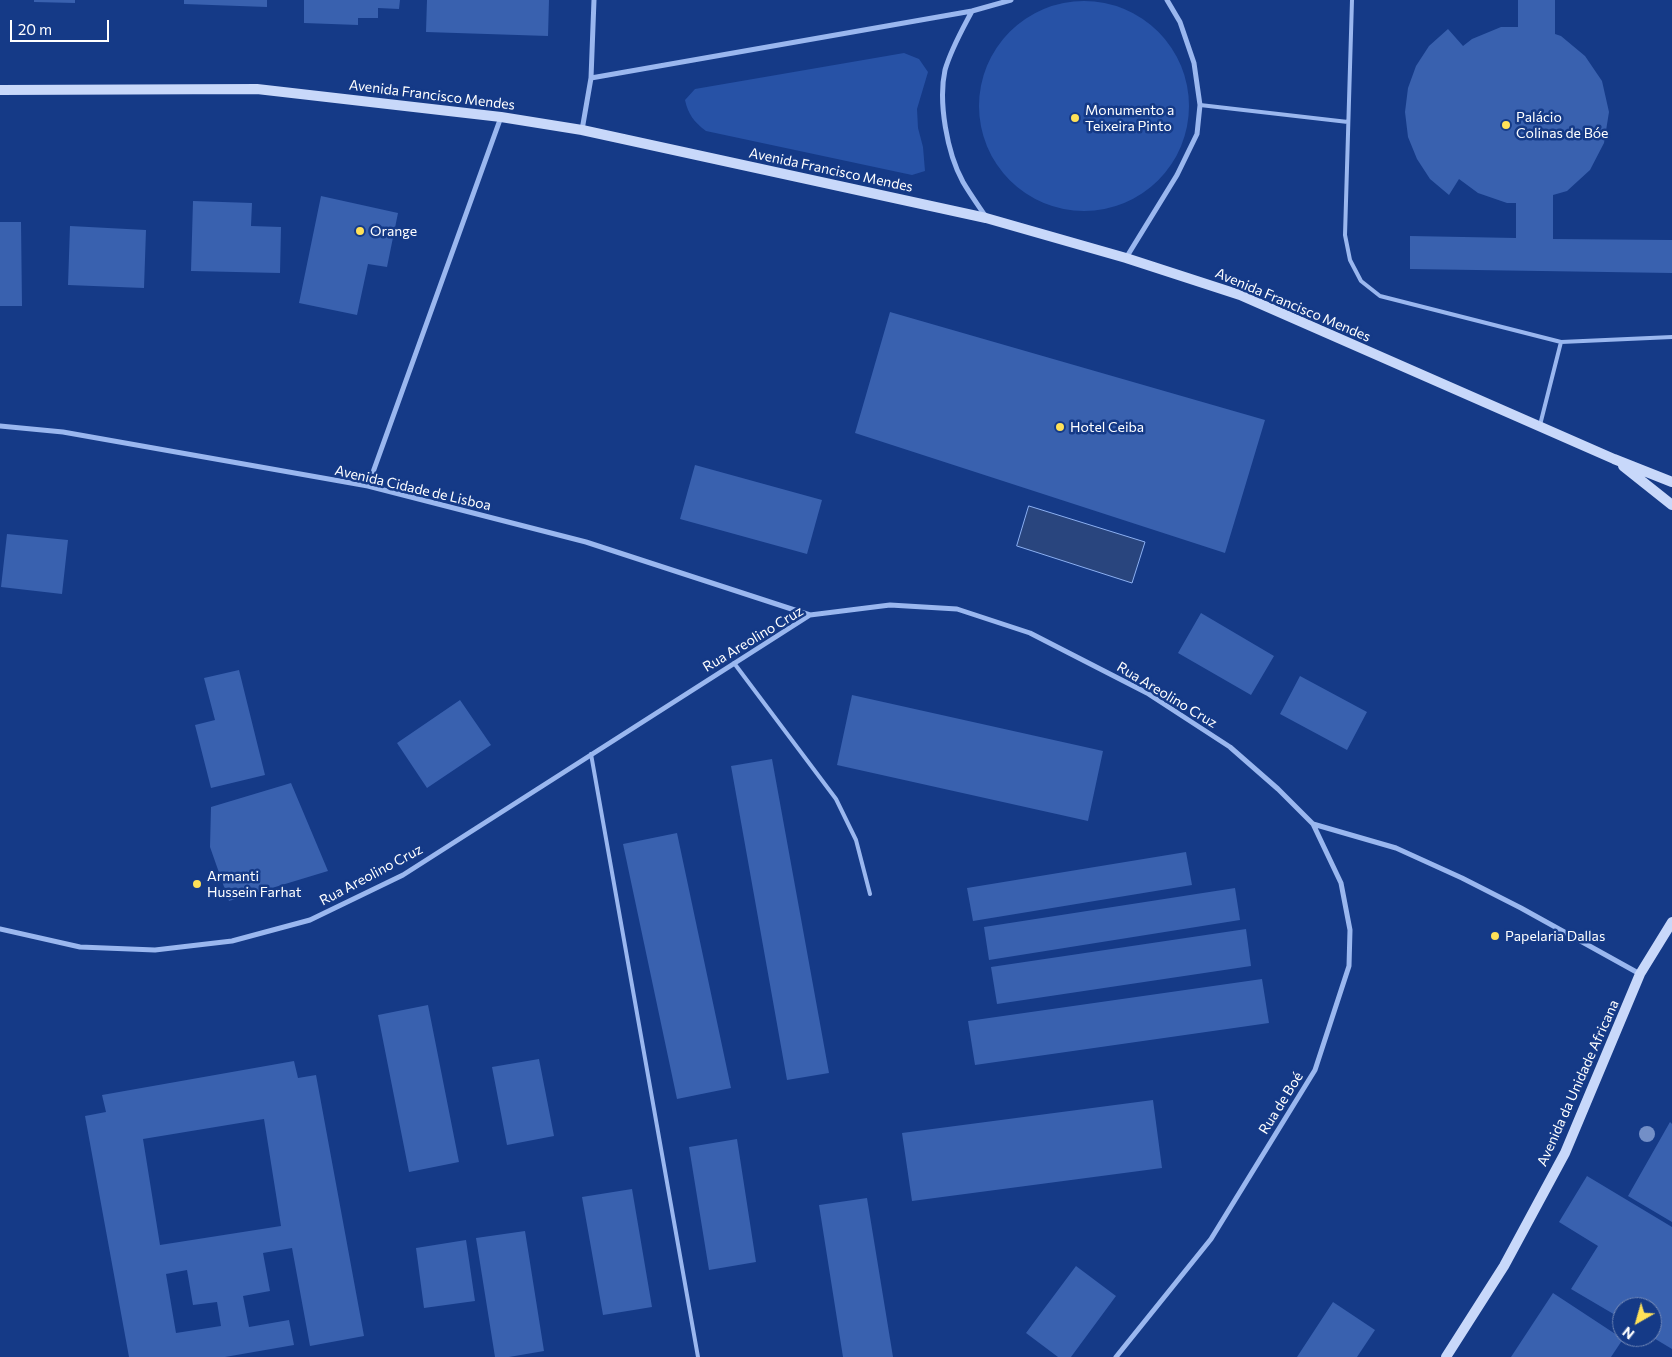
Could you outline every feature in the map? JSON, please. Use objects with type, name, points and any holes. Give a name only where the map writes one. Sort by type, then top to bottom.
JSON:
[{"type":"main road","name":"Avenida Francisco Mendes","points":[[0,90],[257,89],[501,117],[582,130],[986,218],[1126,258],[1240,295],[1614,459]]},
{"type":"main road","points":[[1614,459],[1672,482]]},
{"type":"main road","points":[[1614,459],[1672,505]]},
{"type":"main road","name":"Avenida da Unidade Africana","points":[[1446,1357],[1504,1266],[1565,1154],[1640,974],[1672,922]]},
{"type":"street","points":[[582,130],[591,78],[594,0]]},
{"type":"street","points":[[591,78],[972,11],[1011,0]]},
{"type":"street","points":[[1126,258],[1168,190],[1197,134],[1200,105],[1194,63],[1180,22],[1167,0]]},
{"type":"street","points":[[972,11],[953,49],[945,71],[943,92],[944,115],[950,148],[962,180],[986,218]]},
{"type":"street","points":[[368,486],[501,117]]},
{"type":"street","name":"Avenida Cidade de Lisboa","points":[[0,426],[63,432],[368,486],[586,542],[810,616]]},
{"type":"street","name":"Rua Areolino Cruz","points":[[0,929],[80,947],[155,950],[232,941],[310,920],[402,875],[810,616],[890,605],[957,609],[1030,633],[1147,693],[1230,747],[1278,789],[1313,824],[1396,848],[1521,908],[1640,974]]},
{"type":"street","name":"Rua de Boé","points":[[1116,1357],[1211,1239],[1315,1070],[1349,966],[1350,930],[1341,883],[1313,824]]},
{"type":"lane","points":[[1352,0],[1345,235],[1350,260],[1361,281],[1380,296],[1561,342],[1672,337]]},
{"type":"lane","points":[[1200,105],[1348,122]]},
{"type":"lane","points":[[1539,427],[1561,342]]},
{"type":"lane","points":[[734,663],[836,799],[856,840],[870,894]]},
{"type":"lane","points":[[591,754],[698,1357]]},
{"type":"shaded area","points":[[1074,1],[1094,1],[1115,5],[1134,13],[1159,31],[1172,47],[1185,75],[1189,106],[1185,137],[1172,165],[1159,181],[1143,194],[1115,207],[1094,211],[1074,211],[1053,207],[1034,199],[1009,181],[996,165],[983,137],[979,116],[979,96],[983,75],[991,56],[1009,31],[1025,18],[1053,5]]},
{"type":"shaded area","points":[[904,53],[919,59],[928,72],[917,109],[925,171],[912,175],[706,131],[692,117],[685,100],[695,89]]},
{"type":"shaded area","points":[[1029,506],[1145,542],[1132,583],[1017,546]]},
{"type":"building","points":[[34,0],[75,0],[75,3],[34,2]]},
{"type":"building","points":[[184,0],[267,0],[267,7],[184,4]]},
{"type":"building","points":[[304,0],[400,0],[399,9],[378,8],[378,18],[358,18],[358,25],[304,23]]},
{"type":"building","points":[[427,0],[549,0],[548,36],[426,32]]},
{"type":"building","name":"Palácio Colinas de Bóe","points":[[1518,0],[1555,0],[1555,34],[1561,36],[1585,56],[1602,81],[1609,112],[1604,143],[1590,170],[1567,191],[1553,195],[1553,239],[1672,240],[1672,273],[1410,269],[1410,236],[1516,238],[1516,203],[1507,203],[1478,193],[1459,179],[1449,195],[1430,179],[1417,159],[1408,137],[1405,112],[1408,88],[1416,66],[1429,46],[1448,29],[1463,46],[1472,39],[1501,27],[1518,27]]},
{"type":"building","points":[[321,196],[398,213],[387,267],[368,264],[357,315],[299,303]]},
{"type":"building","points":[[193,201],[252,203],[251,226],[281,227],[280,273],[191,271]]},
{"type":"building","points":[[0,222],[21,222],[22,306],[0,306]]},
{"type":"building","points":[[70,226],[146,230],[144,288],[68,285]]},
{"type":"building","name":"Hotel Ceiba","points":[[890,312],[1265,420],[1225,553],[855,433]]},
{"type":"building","points":[[695,465],[822,500],[807,554],[680,519]]},
{"type":"building","points":[[7,534],[68,540],[62,594],[1,587]]},
{"type":"building","points":[[1201,613],[1274,656],[1251,695],[1178,653]]},
{"type":"building","points":[[239,670],[265,775],[211,788],[195,725],[215,720],[204,678]]},
{"type":"building","points":[[1300,676],[1367,712],[1347,750],[1280,714]]},
{"type":"building","points":[[852,695],[1103,751],[1088,821],[837,765]]},
{"type":"building","points":[[460,700],[491,745],[427,788],[397,743]]},
{"type":"building","points":[[772,759],[829,1073],[787,1080],[731,766]]},
{"type":"building","points":[[291,783],[328,871],[229,901],[210,847],[211,807]]},
{"type":"building","points":[[677,833],[731,1088],[677,1099],[623,844]]},
{"type":"building","points":[[1186,852],[1192,885],[973,921],[967,888]]},
{"type":"building","points":[[1235,888],[1240,920],[989,960],[984,927]]},
{"type":"building","points":[[1246,929],[1251,966],[997,1004],[991,967]]},
{"type":"building","points":[[1262,979],[1269,1023],[975,1065],[968,1021]]},
{"type":"building","points":[[428,1005],[459,1162],[409,1172],[378,1015]]},
{"type":"building","points":[[539,1059],[554,1136],[507,1145],[492,1067]]},
{"type":"building","points":[[294,1061],[298,1078],[316,1075],[364,1336],[310,1346],[292,1248],[263,1253],[270,1291],[243,1296],[249,1327],[289,1320],[294,1345],[225,1357],[129,1357],[85,1116],[106,1112],[102,1095]],"holes":[[[264,1119],[281,1226],[160,1245],[143,1139]],[[187,1270],[193,1305],[217,1302],[221,1326],[176,1333],[166,1274]]]},
{"type":"building","points":[[1153,1100],[1162,1168],[912,1201],[902,1133]]},
{"type":"building","points":[[1670,1122],[1672,1124],[1672,1222],[1628,1196]]},
{"type":"building","points":[[737,1139],[756,1262],[709,1270],[689,1147]]},
{"type":"building","points":[[1587,1176],[1672,1227],[1672,1349],[1662,1343],[1662,1297],[1612,1297],[1612,1313],[1571,1289],[1598,1246],[1559,1222]]},
{"type":"building","points":[[632,1189],[652,1307],[603,1315],[582,1197]]},
{"type":"building","points":[[867,1198],[893,1357],[843,1357],[819,1205]]},
{"type":"building","points":[[525,1231],[544,1351],[509,1357],[495,1357],[476,1238]]},
{"type":"building","points":[[466,1240],[475,1301],[424,1308],[416,1248]]},
{"type":"building","points":[[1076,1266],[1116,1296],[1071,1357],[1058,1357],[1026,1333]]},
{"type":"building","points":[[1553,1293],[1612,1332],[1612,1347],[1618,1347],[1611,1357],[1511,1357]]},
{"type":"building","points":[[1333,1302],[1375,1330],[1357,1357],[1297,1357]]},
{"type":"place","name":"Monumento a Teixeira Pinto","points":[[1075,118]]},
{"type":"place","name":"Palácio Colinas de Bóe","points":[[1506,125]]},
{"type":"place","name":"Orange","points":[[360,231]]},
{"type":"place","name":"Hotel Ceiba","points":[[1060,427]]},
{"type":"place","name":"Armanti Hussein Farhat","points":[[197,884]]},
{"type":"place","name":"Papelaria Dallas","points":[[1495,936]]}]
